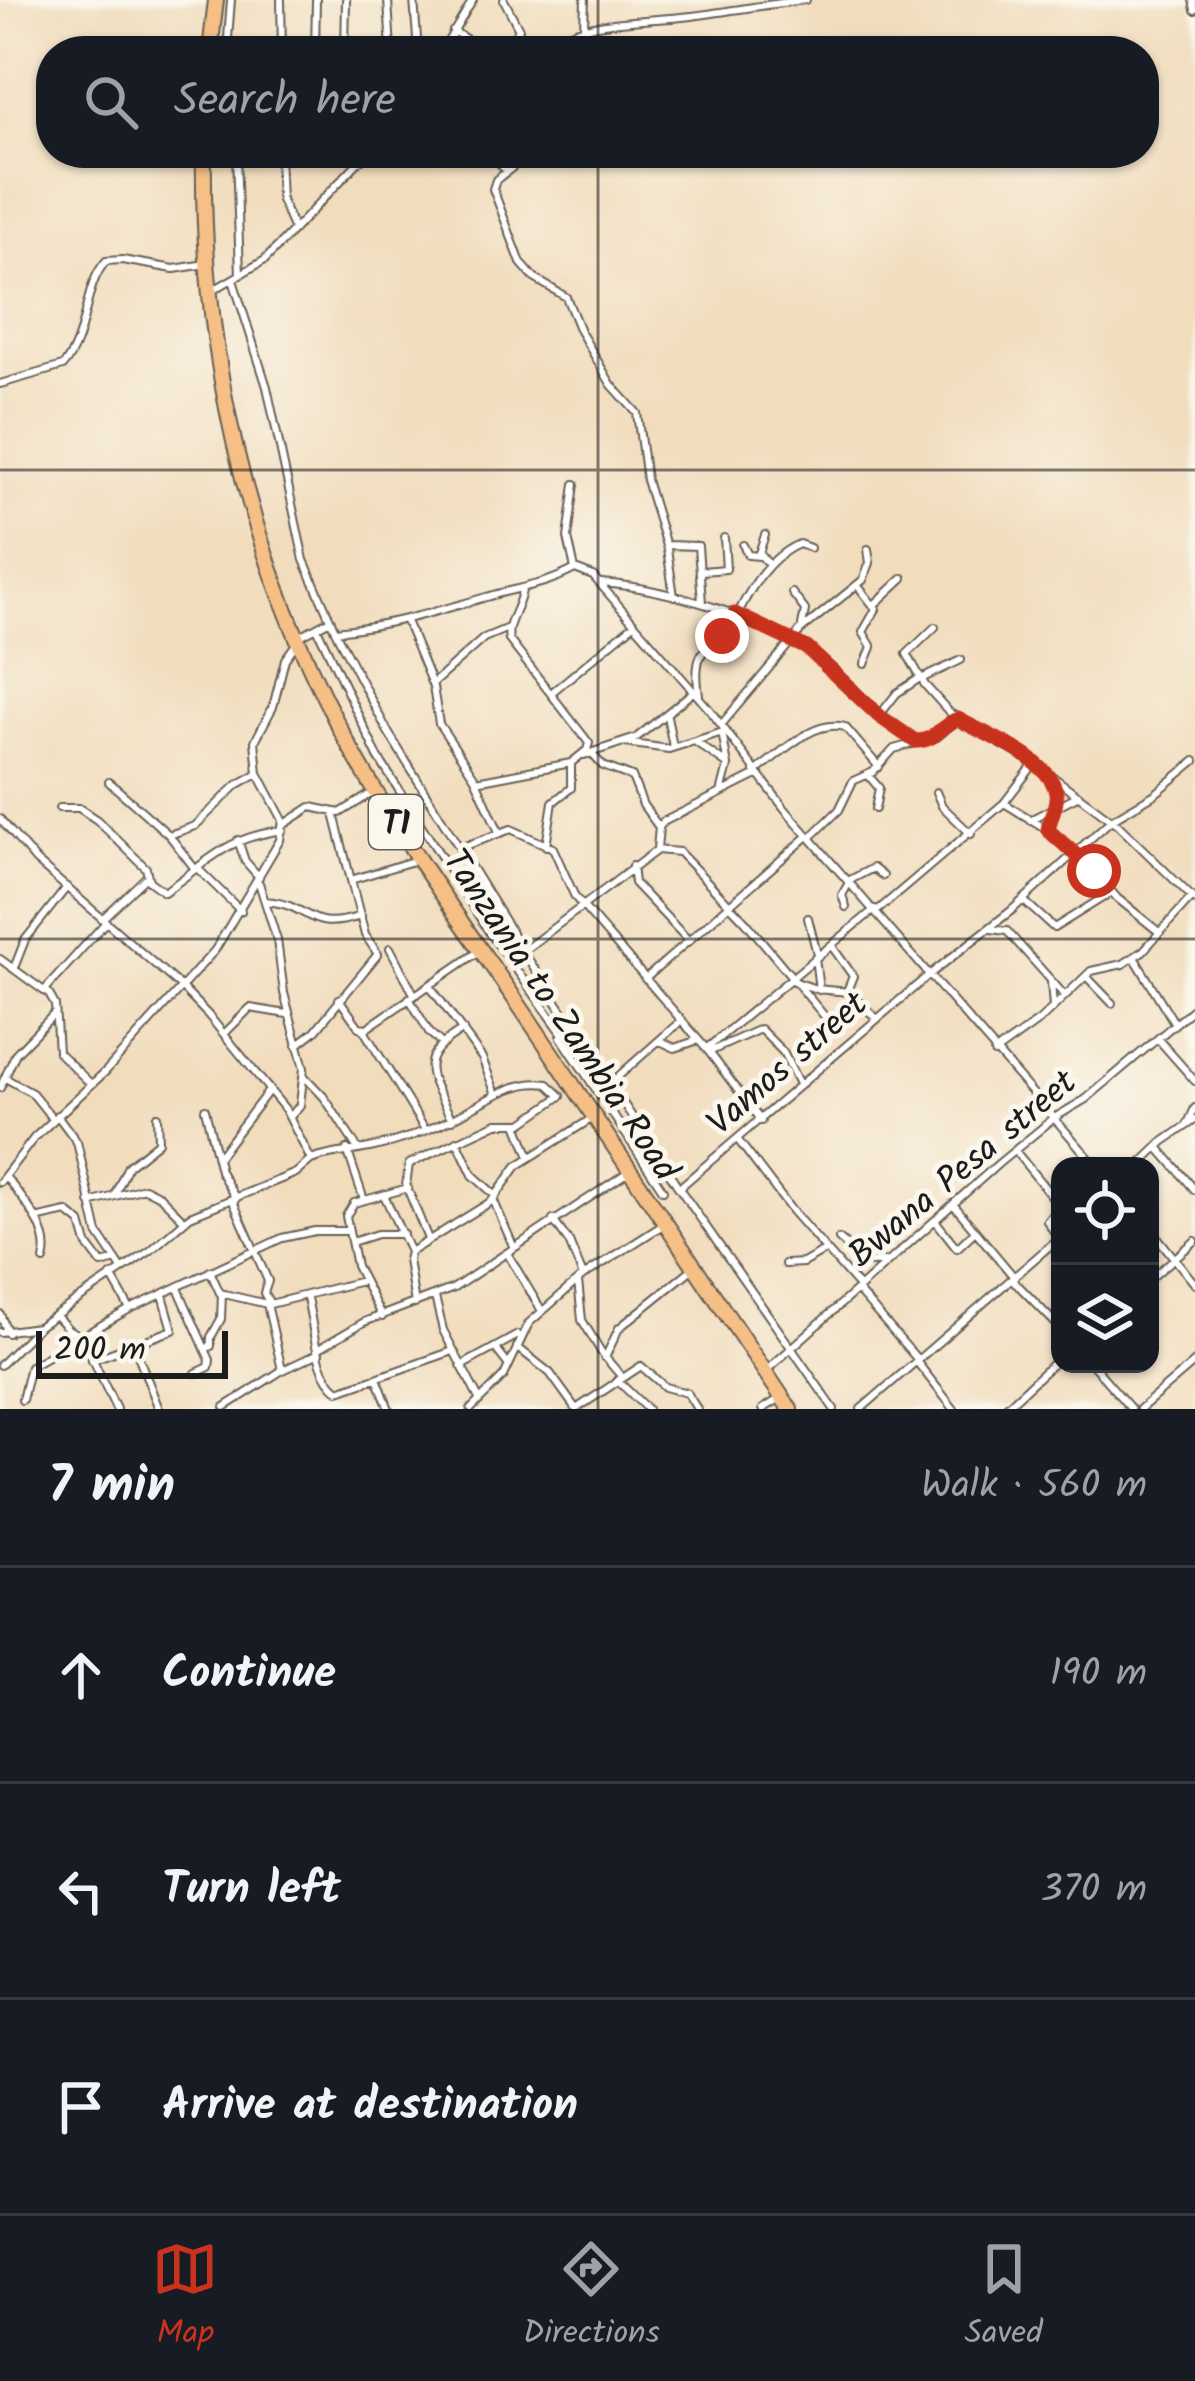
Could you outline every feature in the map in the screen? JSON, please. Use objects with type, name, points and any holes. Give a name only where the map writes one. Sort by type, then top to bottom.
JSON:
[{"type":"highway","points":[[212,36],[216,0]]},
{"type":"highway","name":"Tanzania to Zambia Road","points":[[204,168],[207,293],[233,443],[265,554],[336,722],[419,858],[550,1051],[567,1091],[594,1117],[632,1171],[657,1194],[667,1223],[786,1403]]},
{"type":"street","points":[[227,36],[231,0]]},
{"type":"street","points":[[281,0],[282,36]]},
{"type":"street","points":[[315,36],[316,0]]},
{"type":"street","points":[[345,36],[346,0]]},
{"type":"street","points":[[388,0],[390,36]]},
{"type":"street","points":[[414,0],[417,36]]},
{"type":"street","points":[[450,36],[473,0]]},
{"type":"street","points":[[504,0],[519,29],[514,36]]},
{"type":"street","points":[[584,26],[585,0]]},
{"type":"street","points":[[565,36],[584,26],[806,0]]},
{"type":"street","points":[[1193,0],[1195,10]]},
{"type":"street","points":[[453,31],[461,36]]},
{"type":"street","points":[[236,168],[237,279],[267,387],[304,560],[335,631],[392,739],[523,951],[677,1185],[834,1409]]},
{"type":"street","points":[[280,168],[281,200],[295,232]]},
{"type":"street","points":[[207,293],[237,279],[295,232],[352,168]]},
{"type":"street","points":[[510,168],[493,189],[521,263],[534,278],[566,297],[611,384],[637,413],[646,480],[666,545],[674,596]]},
{"type":"street","points":[[0,384],[63,366],[79,339],[98,272],[106,262],[122,260],[174,269],[206,264]]},
{"type":"street","points":[[575,484],[568,538],[575,569]]},
{"type":"street","points":[[760,556],[766,536]]},
{"type":"street","points":[[701,572],[728,567],[724,538]]},
{"type":"street","points":[[666,545],[696,545],[702,603]]},
{"type":"street","points":[[743,545],[748,556],[760,556],[769,566]]},
{"type":"street","points":[[700,699],[696,670],[704,646],[727,633],[769,566],[794,545],[810,548]]},
{"type":"street","points":[[625,743],[673,748],[723,729],[801,629],[858,586],[867,574],[868,549]]},
{"type":"street","points":[[335,631],[406,621],[547,584],[575,569],[586,571],[700,699],[756,773],[928,976],[1088,1157]]},
{"type":"street","points":[[865,664],[872,646],[863,632],[875,604],[903,578]]},
{"type":"street","points":[[601,583],[702,603],[792,641],[827,664],[879,716],[915,741]]},
{"type":"street","points":[[858,586],[875,604]]},
{"type":"street","points":[[476,781],[571,763],[587,750],[587,737],[509,640],[508,628],[518,611],[522,589]]},
{"type":"street","points":[[792,593],[805,610],[801,629]]},
{"type":"street","points":[[283,828],[258,773],[257,733],[273,707],[285,658],[298,640],[330,620]]},
{"type":"street","points":[[406,621],[432,684],[439,724],[476,781],[499,832]]},
{"type":"street","points":[[551,693],[634,625]]},
{"type":"street","points":[[935,627],[907,654],[942,705],[1049,773],[1112,820],[1193,898],[1134,957],[1086,976],[994,1053]]},
{"type":"street","points":[[317,628],[375,751],[489,932],[562,1036],[657,1194]]},
{"type":"street","points":[[432,684],[484,638],[508,628]]},
{"type":"street","points":[[879,716],[892,697],[961,660]]},
{"type":"street","points":[[580,755],[625,743],[693,692]]},
{"type":"street","points":[[942,705],[944,727]]},
{"type":"street","points":[[667,716],[673,748]]},
{"type":"street","points":[[645,979],[838,810],[848,785],[879,767],[894,749],[937,737],[958,719]]},
{"type":"street","points":[[659,827],[720,795],[806,735],[830,724],[845,727],[879,767]]},
{"type":"street","points":[[720,795],[728,765],[723,729]]},
{"type":"street","points":[[375,751],[392,739]]},
{"type":"street","points":[[697,742],[728,765]]},
{"type":"street","points":[[591,754],[603,766],[632,777],[643,805],[659,827],[657,850]]},
{"type":"street","name":"Vamos street","points":[[657,1194],[677,1185],[738,1140],[1112,820],[1155,794],[1195,761]]},
{"type":"street","points":[[546,846],[553,802],[574,783],[571,763]]},
{"type":"street","points":[[707,1050],[816,955],[971,833],[1004,803],[1035,764]]},
{"type":"street","points":[[169,835],[194,826],[237,785],[258,773]]},
{"type":"street","points":[[1048,830],[1057,797],[1049,773]]},
{"type":"street","points":[[868,775],[879,788],[875,809]]},
{"type":"street","points":[[109,782],[169,835],[241,911]]},
{"type":"street","points":[[0,959],[39,991],[46,989],[144,879],[164,892],[238,841],[283,828],[311,807],[334,814],[376,790]]},
{"type":"street","points":[[936,792],[942,806],[971,833]]},
{"type":"street","points":[[1030,820],[1078,795]]},
{"type":"street","points":[[1004,803],[1048,830],[1159,932]]},
{"type":"street","points":[[59,808],[88,813],[146,868],[149,880]]},
{"type":"street","points":[[297,1045],[376,959],[376,950],[365,935],[334,814]]},
{"type":"street","points":[[0,820],[36,861],[180,986],[224,1034],[290,1117],[310,1160]]},
{"type":"street","points":[[44,1260],[46,1242],[3,1179],[55,1117],[214,950],[241,911],[283,828]]},
{"type":"street","points":[[460,848],[499,832],[519,831],[557,855],[581,904],[761,1120]]},
{"type":"street","points":[[238,841],[258,878],[277,940],[304,1076],[300,1106],[290,1117]]},
{"type":"street","points":[[523,951],[657,850],[679,852],[746,922],[831,1024]]},
{"type":"street","points":[[354,879],[419,858]]},
{"type":"street","points":[[632,866],[634,883],[689,941]]},
{"type":"street","points":[[846,907],[842,895],[850,881],[873,868],[883,875]]},
{"type":"street","points":[[13,970],[25,940],[68,887]]},
{"type":"street","points":[[1023,900],[1054,928],[1112,892]]},
{"type":"street","points":[[265,901],[292,903],[327,925],[361,916]]},
{"type":"street","points":[[808,918],[819,990]]},
{"type":"street","points":[[986,929],[1007,931],[1065,996]]},
{"type":"street","points":[[831,945],[853,976],[848,991]]},
{"type":"street","points":[[390,948],[411,996],[441,1043]]},
{"type":"street","points":[[363,1029],[481,949]]},
{"type":"street","points":[[1134,957],[1174,1024]]},
{"type":"street","points":[[1086,976],[1112,1003]]},
{"type":"street","points":[[791,979],[819,990],[848,991],[877,1019]]},
{"type":"street","points":[[1051,982],[1053,1007]]},
{"type":"street","points":[[430,986],[482,1058],[496,1094]]},
{"type":"street","points":[[46,989],[55,1005],[58,1052],[91,1084]]},
{"type":"street","points":[[339,998],[425,1130]]},
{"type":"street","name":"Bwana Pesa street","points":[[765,1372],[1015,1151],[1086,1099],[1195,1007]]},
{"type":"street","points":[[224,1034],[250,1008],[289,1014]]},
{"type":"street","points":[[0,1088],[16,1054],[55,1014]]},
{"type":"street","points":[[612,1082],[682,1020]]},
{"type":"street","points":[[550,1051],[573,1025]]},
{"type":"street","points":[[707,1050],[760,1029],[783,1052],[800,1086]]},
{"type":"street","points":[[452,1120],[428,1068],[441,1043],[463,1030]]},
{"type":"street","points":[[1158,1039],[1195,1081]]},
{"type":"street","points":[[660,1040],[675,1048],[698,1040]]},
{"type":"street","points":[[304,1076],[358,1149]]},
{"type":"street","points":[[5,1079],[32,1093],[72,1130],[98,1233],[122,1269]]},
{"type":"street","points":[[0,1365],[39,1326],[150,1251],[184,1220],[296,1172],[310,1160],[425,1130],[496,1094],[542,1082],[567,1091]]},
{"type":"street","points":[[217,1158],[270,1089]]},
{"type":"street","points":[[415,1304],[409,1164],[497,1123],[520,1124],[567,1091]]},
{"type":"street","points":[[1147,1157],[1191,1123],[1195,1108]]},
{"type":"street","points":[[205,1109],[217,1158],[268,1281],[264,1293],[282,1370]]},
{"type":"street","points":[[116,1194],[128,1166],[158,1142],[157,1116]]},
{"type":"street","points":[[410,1252],[495,1198],[509,1174],[594,1117]]},
{"type":"street","points":[[520,1124],[518,1132],[530,1157]]},
{"type":"street","points":[[738,1140],[954,1409]]},
{"type":"street","points":[[458,1141],[473,1174],[495,1198],[510,1250],[542,1311]]},
{"type":"street","points":[[1158,1147],[1195,1190]]},
{"type":"street","points":[[347,1149],[364,1200]]},
{"type":"street","points":[[1015,1151],[1051,1195]]},
{"type":"street","points":[[225,1406],[347,1331],[454,1288],[632,1171]]},
{"type":"street","points":[[382,1316],[362,1281],[347,1210],[364,1200],[408,1188]]},
{"type":"street","points":[[91,1203],[133,1189],[152,1191],[184,1220]]},
{"type":"street","points":[[384,1194],[408,1224],[428,1239]]},
{"type":"street","points":[[953,1204],[1051,1318]]},
{"type":"street","points":[[34,1219],[67,1212],[82,1223],[87,1244],[102,1264],[116,1260]]},
{"type":"street","points":[[553,1220],[569,1242],[580,1278],[582,1320],[605,1358],[647,1409]]},
{"type":"street","points":[[934,1220],[957,1248],[974,1232]]},
{"type":"street","points":[[461,1366],[521,1333],[580,1278],[667,1223]]},
{"type":"street","points":[[352,1242],[408,1224]]},
{"type":"street","points":[[22,1400],[30,1366],[130,1309],[255,1250],[315,1231],[349,1231]]},
{"type":"street","points":[[839,1239],[867,1263],[889,1261]]},
{"type":"street","points":[[1159,1239],[1195,1284]]},
{"type":"street","points":[[1159,1270],[1195,1240]]},
{"type":"street","points":[[861,1409],[1051,1245]]},
{"type":"street","points":[[785,1264],[802,1264],[826,1250]]},
{"type":"street","points":[[605,1358],[619,1328],[695,1268]]},
{"type":"street","points":[[210,1271],[222,1294],[277,1304],[362,1281]]},
{"type":"street","points":[[111,1276],[130,1309]]},
{"type":"street","points":[[178,1288],[205,1348],[209,1367],[196,1373]]},
{"type":"street","points":[[92,1360],[173,1330],[163,1294]]},
{"type":"street","points":[[205,1348],[211,1346],[220,1319],[222,1294]]},
{"type":"street","points":[[306,1294],[328,1383],[338,1391],[453,1351]]},
{"type":"street","points":[[435,1297],[443,1330],[476,1406],[509,1366],[521,1333]]},
{"type":"street","points":[[0,1314],[4,1333],[39,1326]]},
{"type":"street","points":[[56,1316],[82,1337],[114,1406],[102,1409]]},
{"type":"street","points":[[133,1344],[159,1409]]},
{"type":"street","points":[[517,1347],[562,1385],[576,1409],[620,1378],[645,1367],[665,1387],[692,1397],[698,1409]]},
{"type":"street","points":[[495,1348],[509,1366]]},
{"type":"street","points":[[1140,1409],[1195,1362]]},
{"type":"street","points":[[1004,1409],[1051,1365]]},
{"type":"street","points":[[1100,1373],[1131,1409]]},
{"type":"street","points":[[377,1378],[389,1409]]},
{"type":"street","points":[[764,1409],[786,1403]]},
{"type":"route","points":[[722,636],[735,614],[807,648],[879,716],[915,741],[937,737],[958,719],[1004,743],[1049,773],[1057,797],[1048,830],[1073,855],[1077,851],[1094,871]]}]
